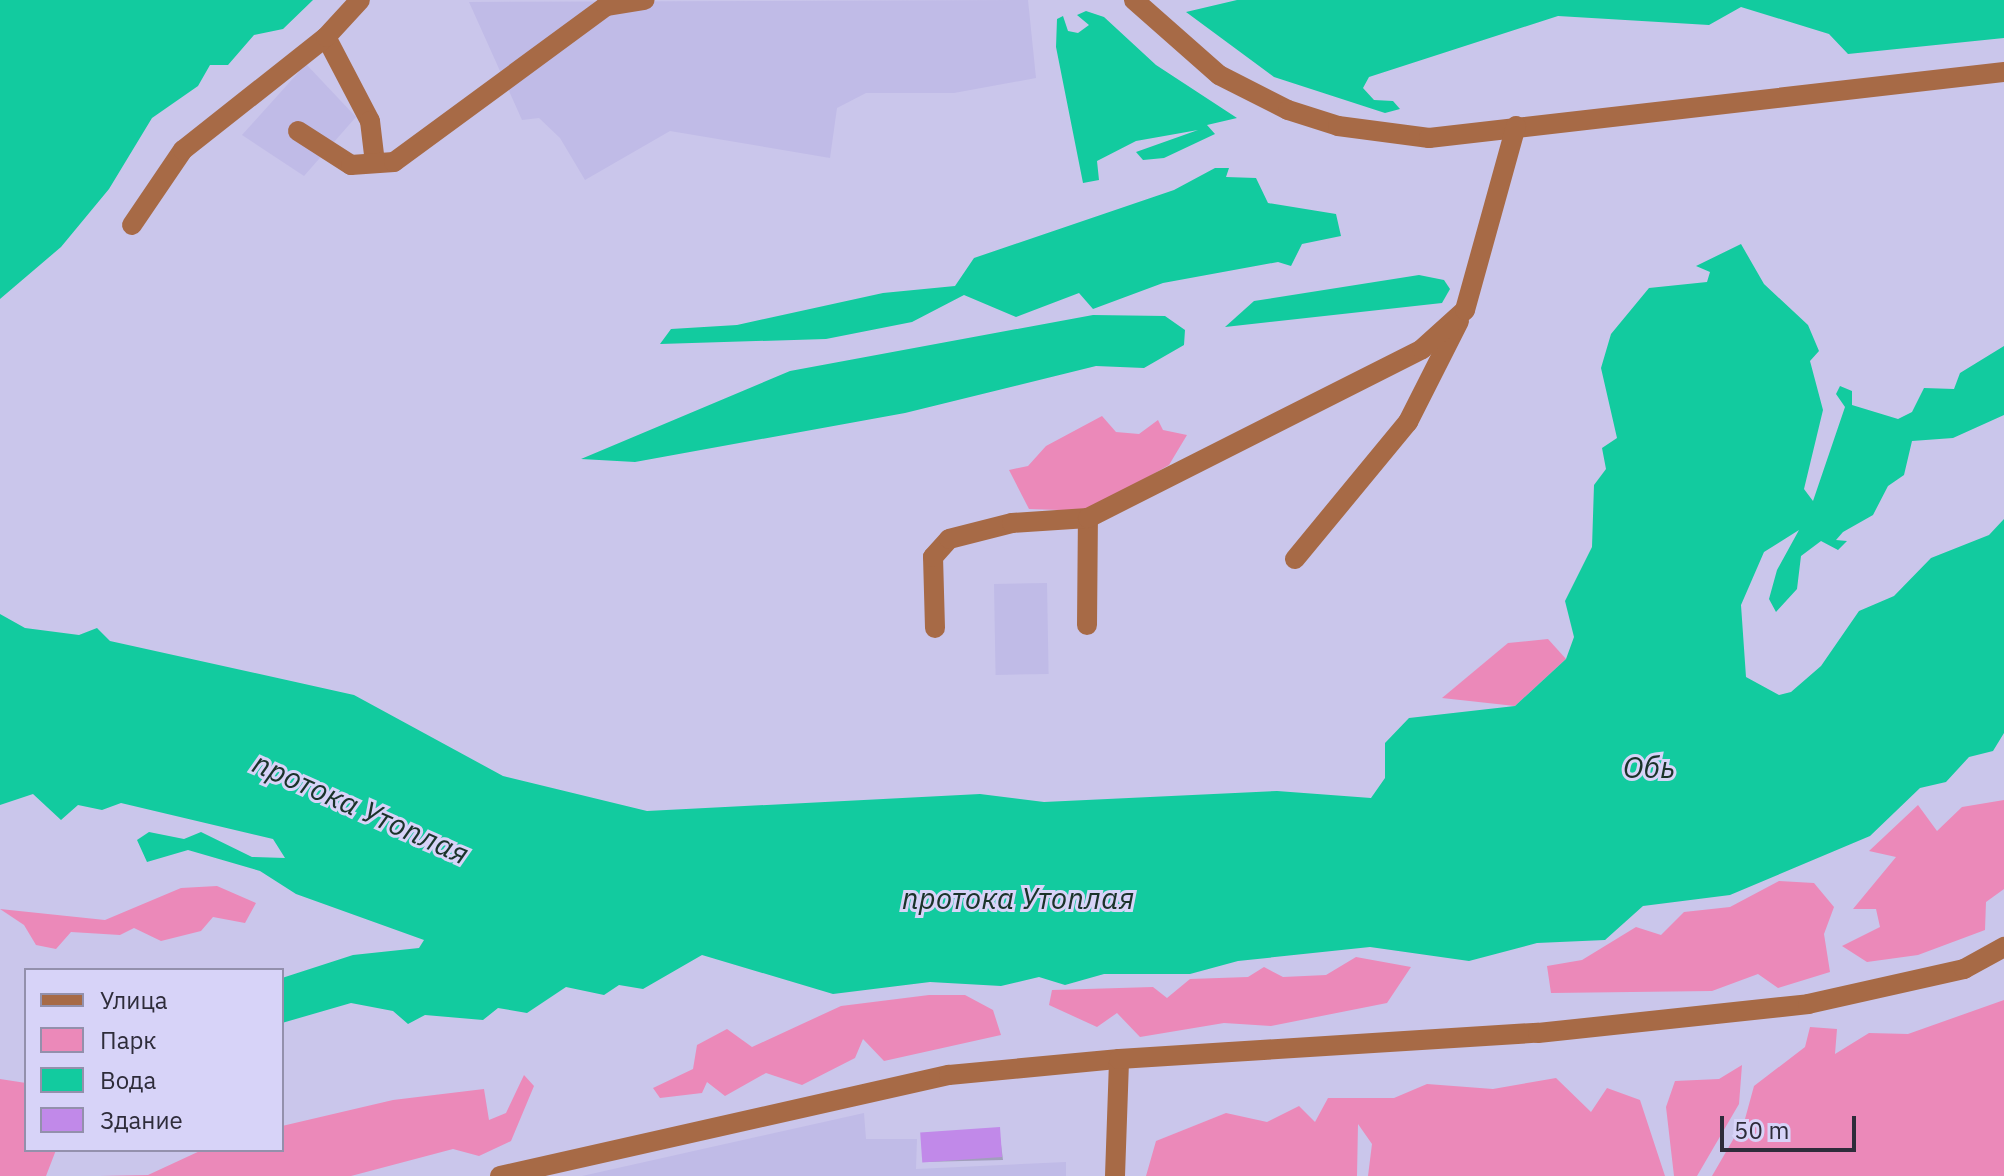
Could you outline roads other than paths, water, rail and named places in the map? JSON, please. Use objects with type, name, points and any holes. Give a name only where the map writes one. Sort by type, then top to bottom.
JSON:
[{"type":"street","points":[[132,225],[183,150],[326,37],[360,0]]},
{"type":"street","points":[[298,131],[351,165],[394,162],[507,86],[606,6],[645,0]]},
{"type":"street","points":[[1134,0],[1219,75],[1288,110],[1338,126],[1429,138],[2004,72]]},
{"type":"street","points":[[326,37],[370,121],[375,163]]},
{"type":"street","points":[[1295,559],[1408,422],[1465,310],[1516,126]]},
{"type":"street","points":[[935,628],[933,557],[949,539],[1012,523],[1088,518],[1422,349],[1465,310]]},
{"type":"street","points":[[1087,625],[1088,518]]},
{"type":"street","points":[[500,1176],[949,1075],[1119,1059],[1538,1033],[1778,1008],[1888,991],[1964,969],[2004,947]]},
{"type":"street","points":[[1115,1176],[1119,1059]]},
{"type":"water","points":[[0,0],[313,0],[283,29],[254,35],[228,65],[210,65],[198,86],[152,118],[109,189],[61,247],[0,299]]},
{"type":"water","points":[[1237,0],[2004,0],[2004,38],[1848,54],[1829,34],[1741,7],[1709,25],[1558,16],[1369,77],[1363,88],[1374,100],[1393,101],[1400,109],[1385,113],[1274,77],[1186,12]]},
{"type":"water","points":[[1086,11],[1104,17],[1156,65],[1237,118],[1207,125],[1215,134],[1164,158],[1143,160],[1136,152],[1198,130],[1136,141],[1097,161],[1099,180],[1083,183],[1056,47],[1057,19],[1063,16],[1068,31],[1078,33],[1089,25],[1077,15]]},
{"type":"water","points":[[1215,168],[1229,168],[1226,177],[1256,178],[1268,203],[1336,214],[1341,236],[1302,244],[1291,266],[1278,262],[1163,283],[1093,309],[1079,293],[1016,317],[964,295],[912,322],[826,339],[660,344],[671,329],[737,325],[883,293],[955,286],[974,258],[1174,190]]},
{"type":"water","name":"Обь","points":[[1741,244],[1764,284],[1808,325],[1819,351],[1810,361],[1823,410],[1804,489],[1813,501],[1845,407],[1836,394],[1840,386],[1852,391],[1852,405],[1898,419],[1912,412],[1924,388],[1954,389],[1960,373],[2004,346],[2004,415],[1953,438],[1912,441],[1904,475],[1888,486],[1873,515],[1843,532],[1836,540],[1847,541],[1838,550],[1821,541],[1801,556],[1797,589],[1776,612],[1769,599],[1777,570],[1799,530],[1764,552],[1741,605],[1746,677],[1779,695],[1791,692],[1821,666],[1859,611],[1894,596],[1931,558],[1989,535],[2004,519],[2004,733],[1993,751],[1969,757],[1946,782],[1920,788],[1870,836],[1730,895],[1643,906],[1605,940],[1537,943],[1469,961],[1370,947],[1238,961],[1190,974],[1104,974],[1065,985],[1039,977],[1001,986],[930,982],[833,994],[702,955],[643,989],[619,985],[604,995],[566,987],[527,1013],[498,1008],[483,1020],[425,1015],[408,1024],[393,1011],[351,1003],[284,1022],[284,977],[353,955],[419,948],[424,940],[296,894],[260,871],[188,850],[147,862],[137,840],[149,832],[184,839],[201,832],[252,857],[285,858],[273,839],[121,803],[102,810],[78,805],[61,820],[33,794],[0,805],[0,614],[25,628],[79,635],[97,628],[110,641],[354,695],[503,776],[647,811],[980,794],[1044,802],[1277,791],[1371,798],[1385,778],[1385,743],[1409,718],[1515,706],[1566,659],[1574,637],[1565,601],[1592,547],[1594,485],[1606,469],[1602,448],[1617,438],[1601,368],[1611,334],[1649,288],[1707,282],[1710,272],[1696,266]]},
{"type":"water","points":[[1419,275],[1444,280],[1450,289],[1442,303],[1225,327],[1254,301]]},
{"type":"water","points":[[1093,315],[1165,316],[1185,330],[1184,345],[1144,368],[1096,366],[905,413],[635,462],[581,459],[790,371]]},
{"type":"water label","name":"протока Утоплая","points":[[361,808]]},
{"type":"water label","name":"протока Утоплая","points":[[1018,898]]}]
